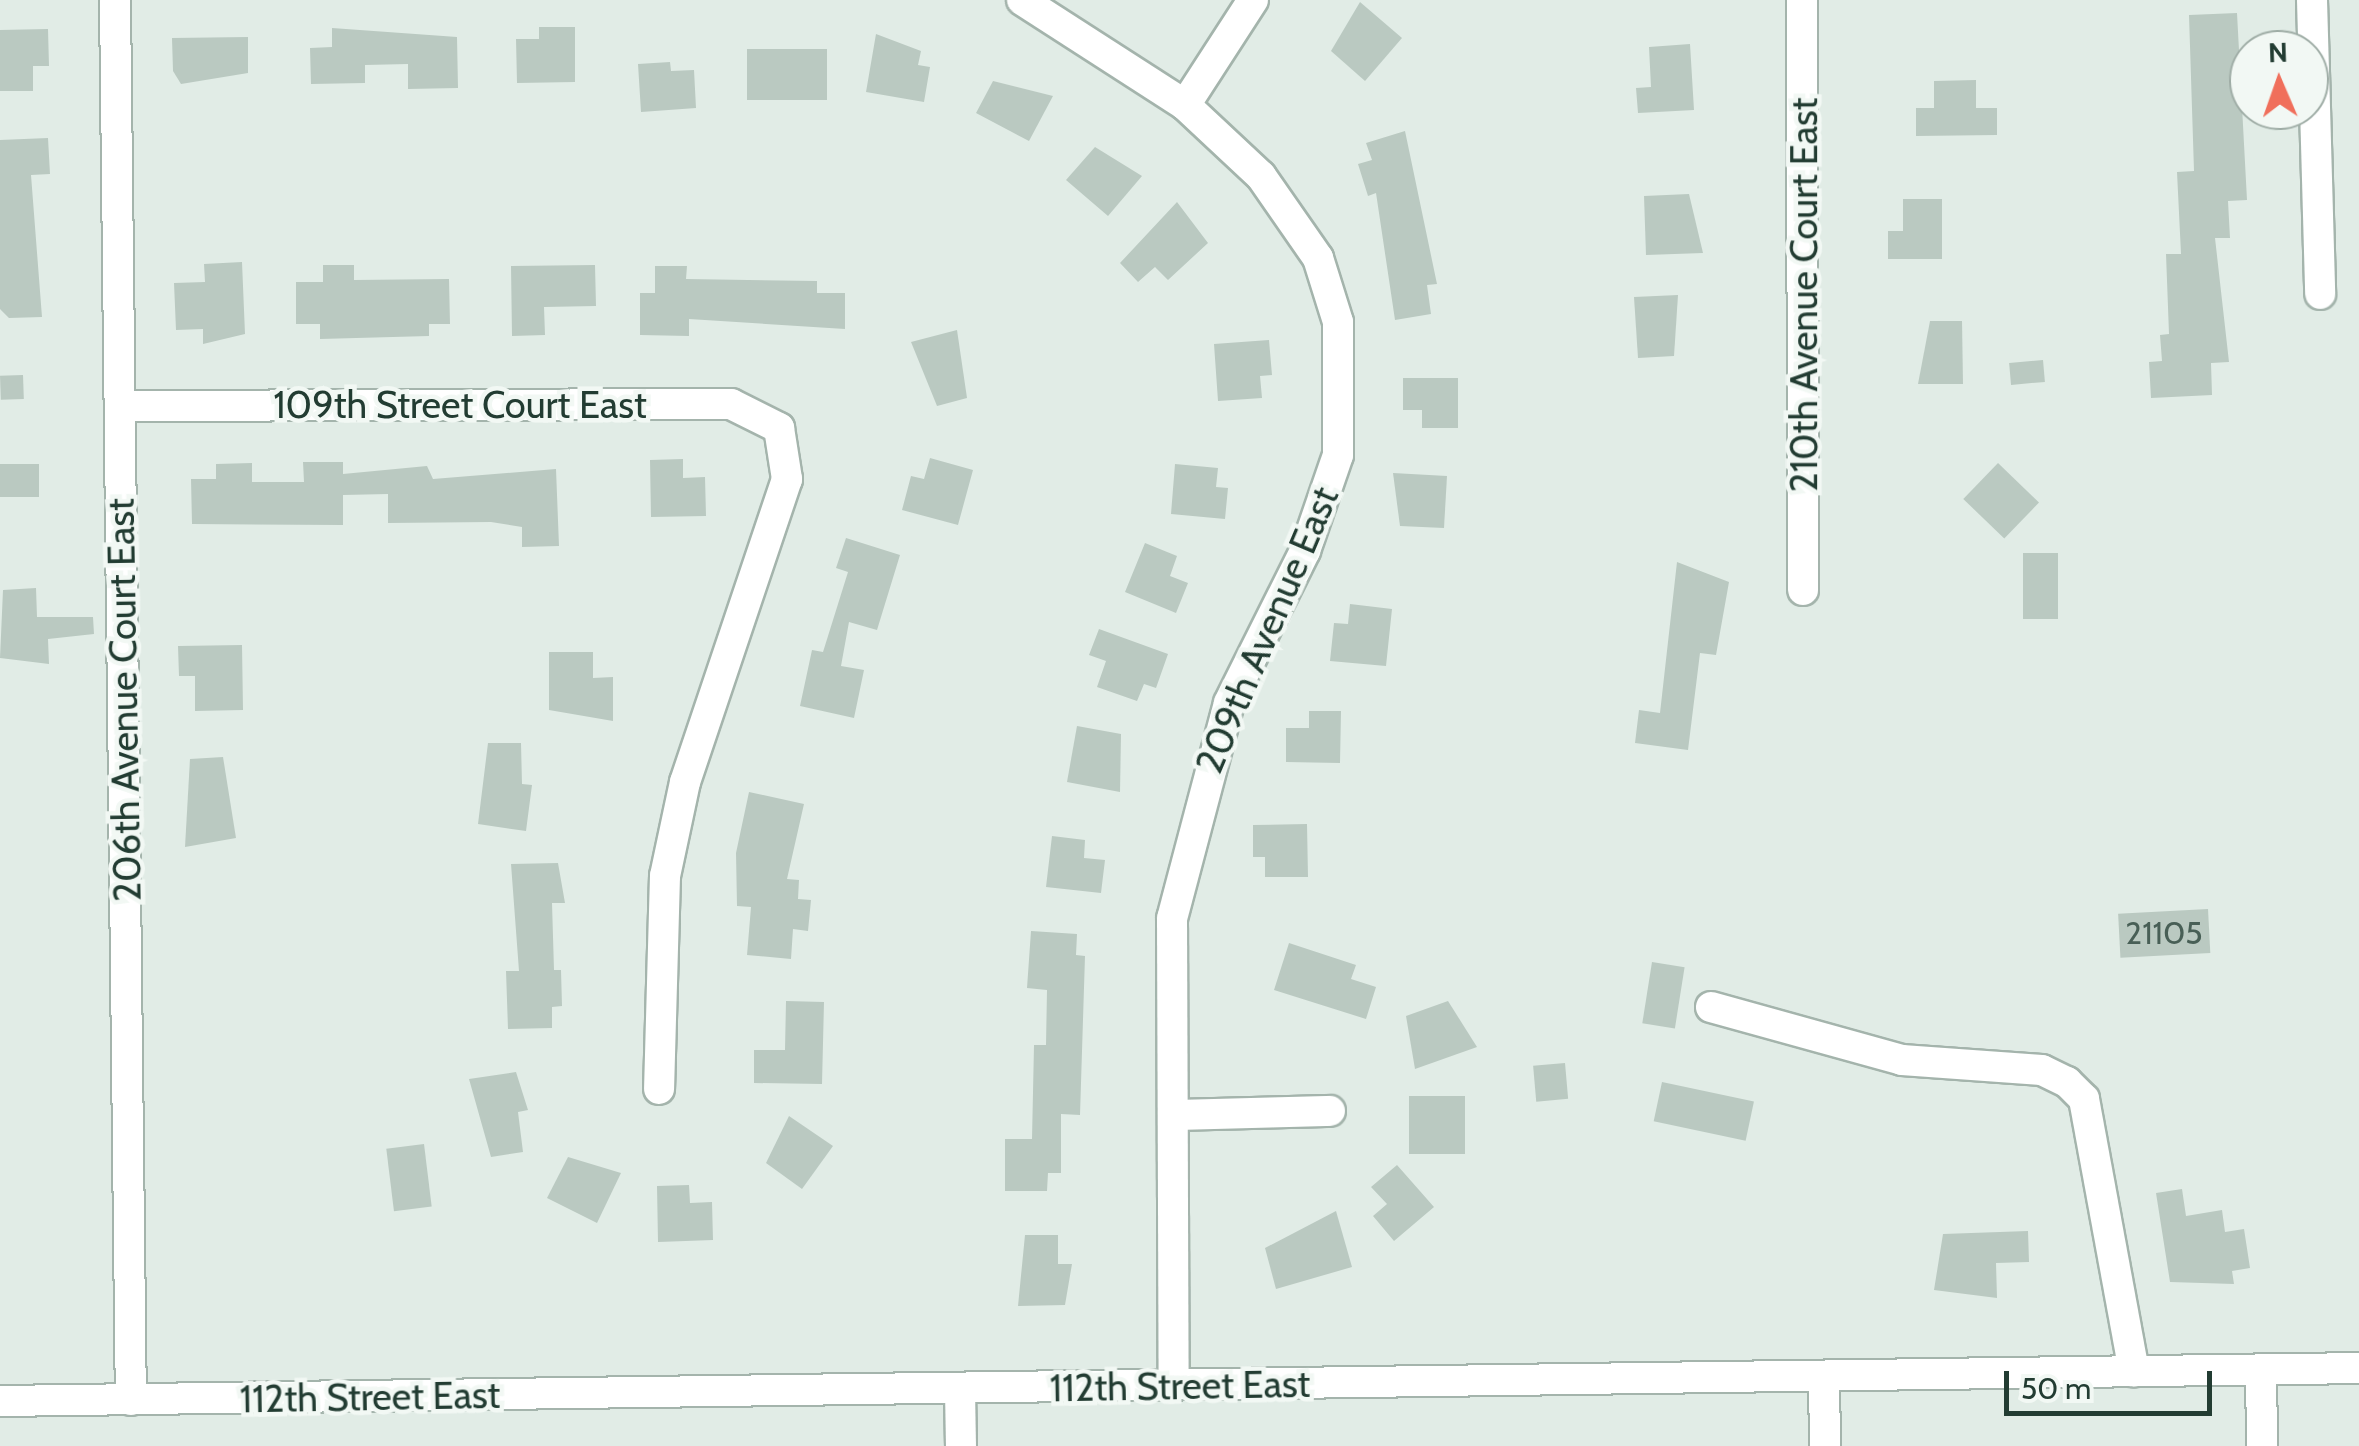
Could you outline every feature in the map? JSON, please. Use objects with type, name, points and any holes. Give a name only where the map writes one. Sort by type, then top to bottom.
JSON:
[{"type":"street","name":"206th Avenue Court East","points":[[115,0],[131,1400]]},
{"type":"street","name":"209th Avenue East","points":[[1022,0],[1185,105],[1261,176],[1318,258],[1338,322],[1344,393],[1324,503],[1229,703],[1179,874],[1169,953],[1174,1386]]},
{"type":"street","points":[[1185,105],[1253,0]]},
{"type":"street","name":"210th Avenue Court East","points":[[1802,0],[1803,590]]},
{"type":"street","points":[[2312,0],[2320,294]]},
{"type":"street","name":"109th Street Court East","points":[[122,406],[731,404],[768,417],[785,438],[787,478],[685,782],[665,876],[659,1089]]},
{"type":"street","points":[[1711,1007],[1902,1060],[2042,1070],[2068,1082],[2084,1098],[2134,1371]]},
{"type":"street","points":[[1172,1115],[1330,1110]]},
{"type":"street","name":"112th Street East","points":[[0,1401],[2359,1368]]},
{"type":"street","points":[[2262,1370],[2262,1446]]},
{"type":"street","points":[[1824,1376],[1825,1446]]},
{"type":"street","points":[[960,1390],[961,1446]]},
{"type":"building","points":[[1360,2],[1402,38],[1365,81],[1331,51]]},
{"type":"building","points":[[2237,13],[2238,30],[2229,30],[2229,130],[2243,130],[2247,200],[2228,201],[2230,238],[2215,238],[2229,362],[2211,363],[2212,395],[2151,398],[2149,362],[2162,361],[2160,335],[2169,334],[2166,254],[2181,254],[2177,172],[2194,171],[2189,15]]},
{"type":"building","points":[[539,27],[575,27],[575,82],[517,83],[516,39],[539,39]]},
{"type":"building","points":[[332,28],[457,37],[458,88],[408,89],[408,64],[365,65],[365,83],[311,84],[310,48],[332,47]]},
{"type":"building","points":[[48,29],[49,66],[33,66],[33,91],[0,91],[0,30]]},
{"type":"building","points":[[876,34],[921,51],[918,65],[930,67],[924,102],[866,92]]},
{"type":"building","points":[[248,37],[248,73],[181,84],[173,71],[172,38]]},
{"type":"building","points":[[1690,44],[1694,110],[1638,113],[1636,88],[1651,87],[1649,47]]},
{"type":"building","points":[[747,49],[827,49],[827,100],[747,100]]},
{"type":"building","points":[[670,62],[671,71],[694,70],[696,108],[641,112],[638,64]]},
{"type":"building","points":[[1976,80],[1976,108],[1997,108],[1997,135],[1916,136],[1916,108],[1934,108],[1934,81]]},
{"type":"building","points":[[993,81],[1053,96],[1029,141],[976,113]]},
{"type":"building","points":[[1405,131],[1437,284],[1427,285],[1431,314],[1395,320],[1376,193],[1368,196],[1358,164],[1372,160],[1366,143]]},
{"type":"building","points":[[48,138],[50,174],[31,175],[42,317],[9,318],[0,309],[0,140]]},
{"type":"building","points":[[1095,147],[1142,176],[1108,216],[1066,180]]},
{"type":"building","points":[[1689,194],[1703,253],[1646,255],[1644,196]]},
{"type":"building","points":[[1903,199],[1942,199],[1942,259],[1888,259],[1888,231],[1903,231]]},
{"type":"building","points":[[1177,202],[1208,243],[1168,280],[1155,267],[1138,282],[1120,263]]},
{"type":"building","points":[[242,262],[245,334],[203,344],[203,329],[176,330],[174,283],[205,282],[204,264]]},
{"type":"building","points":[[323,265],[354,265],[354,280],[449,279],[450,324],[429,324],[429,336],[320,339],[320,324],[296,324],[296,282],[323,282]]},
{"type":"building","points":[[595,265],[596,306],[544,307],[545,335],[512,336],[511,266]]},
{"type":"building","points":[[655,266],[687,266],[686,279],[817,281],[817,293],[845,293],[845,329],[689,319],[689,336],[640,335],[640,293],[655,293]]},
{"type":"building","points":[[1678,295],[1674,356],[1638,358],[1634,297]]},
{"type":"building","points":[[1930,321],[1962,321],[1963,384],[1918,384]]},
{"type":"building","points":[[957,330],[967,398],[937,406],[911,342]]},
{"type":"building","points":[[1269,340],[1272,375],[1260,376],[1262,398],[1218,401],[1214,344]]},
{"type":"building","points":[[2043,360],[2045,382],[2011,385],[2009,363]]},
{"type":"building","points":[[23,375],[24,399],[1,400],[0,376]]},
{"type":"building","points":[[1403,378],[1458,378],[1458,428],[1422,428],[1422,410],[1403,410]]},
{"type":"building","points":[[930,458],[973,470],[958,525],[902,510],[911,476],[924,479]]},
{"type":"building","points":[[683,459],[683,478],[705,477],[706,516],[651,517],[650,460]]},
{"type":"building","points":[[303,462],[343,462],[343,474],[427,466],[433,479],[556,469],[559,546],[522,547],[522,527],[491,522],[388,523],[388,494],[343,495],[343,525],[192,524],[191,479],[216,479],[216,464],[252,463],[252,482],[304,482]]},
{"type":"building","points":[[1998,463],[2039,503],[2004,539],[1963,499]]},
{"type":"building","points":[[0,464],[39,464],[39,497],[0,497]]},
{"type":"building","points":[[1175,464],[1218,468],[1216,487],[1228,488],[1225,519],[1171,514]]},
{"type":"building","points":[[1393,473],[1447,476],[1444,528],[1400,526]]},
{"type":"building","points":[[846,538],[900,555],[877,630],[849,622],[841,666],[864,670],[854,718],[800,706],[812,650],[823,652],[848,572],[836,568]]},
{"type":"building","points":[[1145,543],[1177,556],[1170,576],[1188,583],[1176,613],[1125,592]]},
{"type":"building","points":[[2023,553],[2058,553],[2058,619],[2023,619]]},
{"type":"building","points":[[1677,562],[1729,582],[1716,655],[1700,653],[1688,750],[1635,743],[1639,710],[1660,713]]},
{"type":"building","points":[[36,588],[37,617],[93,617],[94,634],[48,639],[49,664],[0,658],[3,590]]},
{"type":"building","points":[[1350,604],[1392,609],[1386,666],[1330,661],[1334,623],[1348,624]]},
{"type":"building","points":[[1099,629],[1168,654],[1156,688],[1144,684],[1137,701],[1097,687],[1106,661],[1089,655]]},
{"type":"building","points":[[242,645],[243,710],[195,711],[195,676],[179,676],[178,646]]},
{"type":"building","points":[[549,652],[593,652],[593,678],[613,677],[613,721],[549,710]]},
{"type":"building","points":[[1309,711],[1341,711],[1340,763],[1286,762],[1286,728],[1309,728]]},
{"type":"building","points":[[1077,726],[1121,734],[1120,792],[1067,782]]},
{"type":"building","points":[[488,743],[521,743],[522,784],[532,785],[526,831],[478,824]]},
{"type":"building","points":[[223,757],[236,838],[185,847],[190,759]]},
{"type":"building","points":[[749,792],[804,804],[787,879],[799,880],[798,899],[811,900],[808,931],[793,929],[791,959],[747,955],[751,907],[737,906],[736,853]]},
{"type":"building","points":[[1307,824],[1308,877],[1265,877],[1265,857],[1253,857],[1253,825]]},
{"type":"building","points":[[1052,836],[1085,840],[1084,858],[1105,860],[1101,893],[1046,887]]},
{"type":"building","points":[[558,863],[565,903],[552,903],[554,970],[561,970],[562,1006],[552,1007],[552,1028],[508,1029],[506,971],[519,971],[511,864]]},
{"type":"building","points":[[2208,909],[2210,953],[2120,958],[2118,914]]},
{"type":"building","points":[[1031,931],[1077,934],[1076,955],[1085,956],[1080,1115],[1061,1114],[1061,1173],[1048,1173],[1047,1191],[1005,1191],[1005,1139],[1032,1139],[1034,1045],[1046,1045],[1047,990],[1027,988]]},
{"type":"building","points":[[1289,943],[1356,965],[1351,979],[1376,987],[1366,1019],[1274,990]]},
{"type":"building","points":[[1652,962],[1685,967],[1675,1028],[1642,1023]]},
{"type":"building","points":[[786,1001],[824,1002],[822,1084],[754,1083],[754,1050],[785,1050]]},
{"type":"building","points":[[1448,1001],[1477,1047],[1415,1069],[1406,1016]]},
{"type":"building","points":[[1565,1063],[1568,1099],[1536,1102],[1533,1066]]},
{"type":"building","points":[[516,1072],[528,1110],[518,1112],[523,1152],[491,1157],[469,1079]]},
{"type":"building","points":[[1662,1082],[1754,1102],[1746,1141],[1654,1121]]},
{"type":"building","points":[[1409,1096],[1465,1096],[1465,1154],[1409,1154]]},
{"type":"building","points":[[789,1116],[833,1146],[802,1189],[766,1163]]},
{"type":"building","points":[[424,1144],[432,1207],[394,1211],[386,1149]]},
{"type":"building","points":[[568,1157],[621,1173],[597,1223],[547,1198]]},
{"type":"building","points":[[1397,1165],[1434,1207],[1394,1241],[1373,1216],[1387,1204],[1371,1187]]},
{"type":"building","points":[[689,1185],[690,1203],[712,1202],[713,1240],[658,1242],[657,1186]]},
{"type":"building","points":[[2182,1189],[2186,1216],[2222,1210],[2225,1232],[2244,1229],[2250,1268],[2232,1271],[2234,1284],[2170,1282],[2156,1193]]},
{"type":"building","points":[[1336,1211],[1352,1267],[1276,1289],[1265,1248]]},
{"type":"building","points":[[2028,1231],[2029,1262],[1996,1263],[1997,1298],[1934,1290],[1943,1234]]},
{"type":"building","points":[[1025,1235],[1058,1235],[1058,1264],[1072,1264],[1065,1305],[1018,1306]]}]
